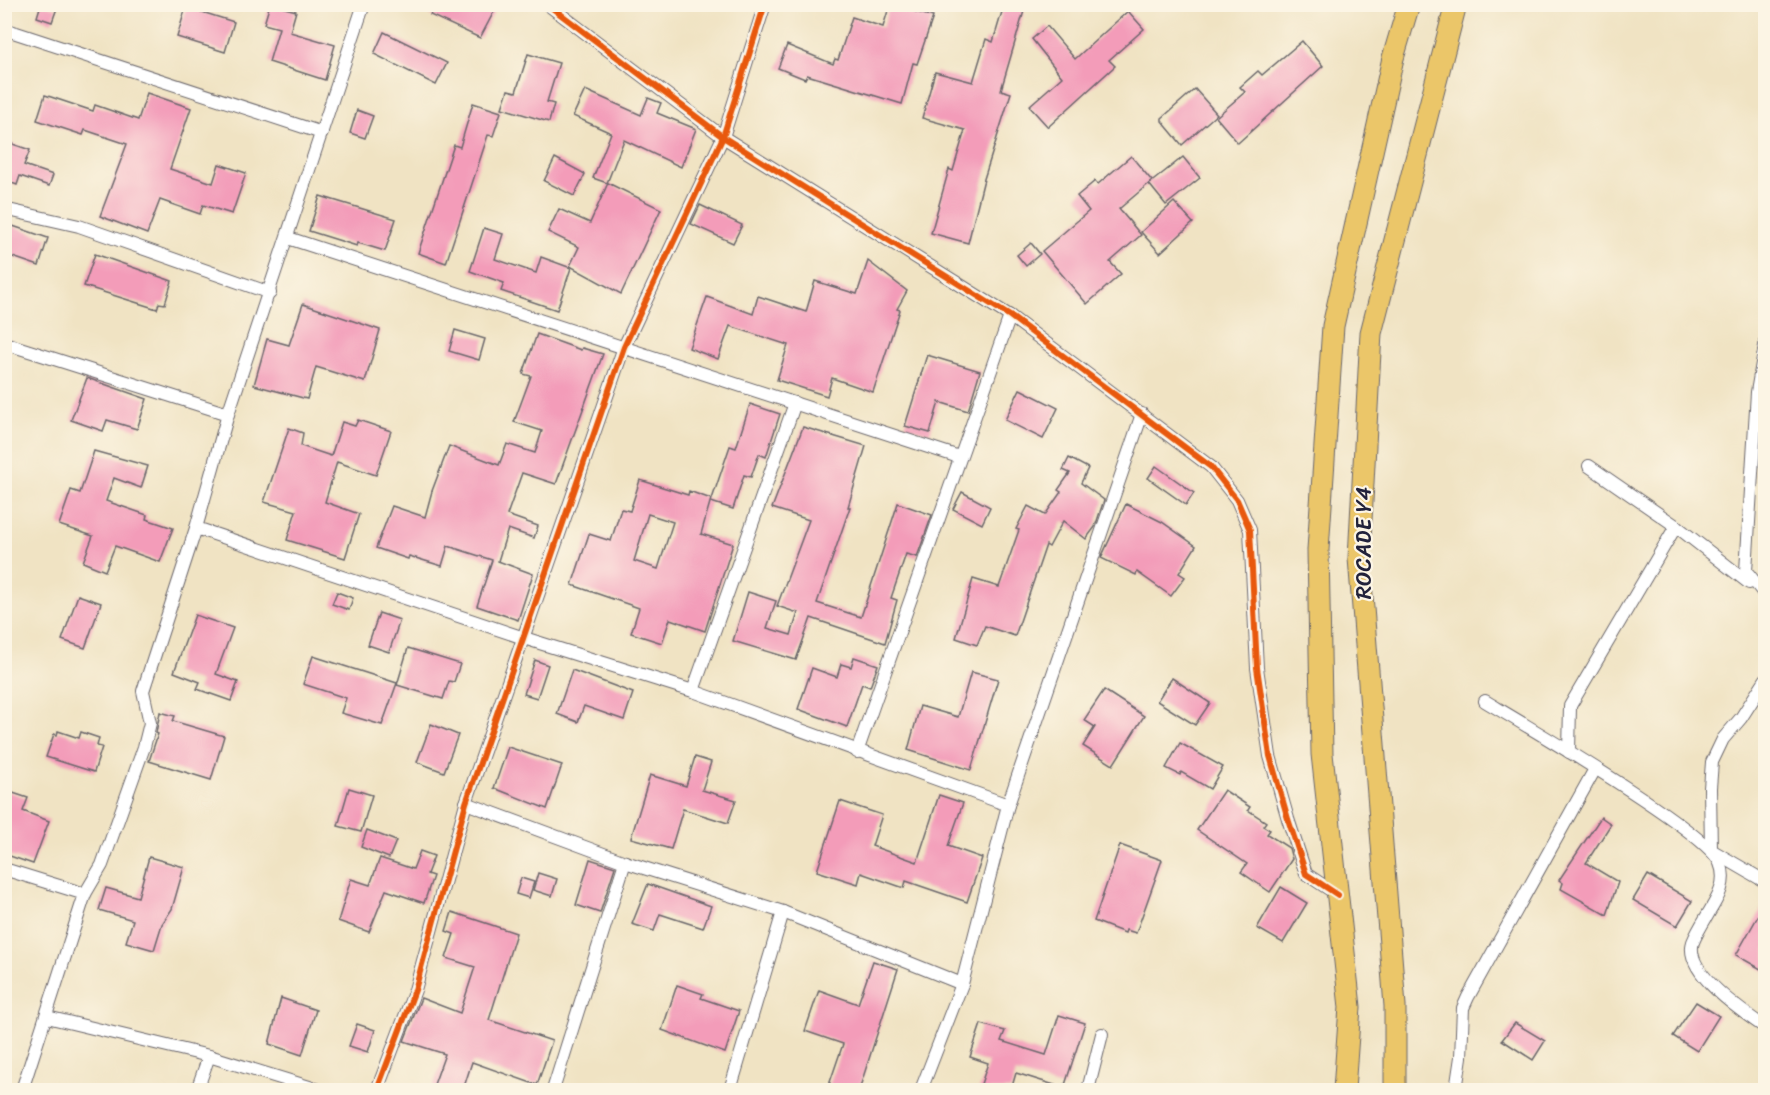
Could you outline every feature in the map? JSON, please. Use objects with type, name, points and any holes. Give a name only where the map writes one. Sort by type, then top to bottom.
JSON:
[{"type":"highway","name":"ROCADE Y4","points":[[1344,1090],[1350,1007],[1322,754],[1317,550],[1333,327],[1393,58],[1409,4]]},
{"type":"highway","name":"ROCADE Y4","points":[[1395,1090],[1395,1006],[1359,558],[1371,333],[1456,4]]},
{"type":"street","points":[[22,1090],[85,894],[102,865],[144,747],[150,723],[143,691],[196,528],[228,414],[364,4]]},
{"type":"street","points":[[547,4],[723,137],[1010,316],[1211,467],[1237,500],[1246,515],[1250,530],[1257,668],[1270,756],[1295,845],[1306,874],[1338,895]]},
{"type":"street","points":[[377,1090],[415,990],[466,803],[624,346],[723,137],[765,4]]},
{"type":"street","points":[[4,29],[322,133]]},
{"type":"street","points":[[4,209],[79,226],[270,293]]},
{"type":"street","points":[[288,238],[959,457]]},
{"type":"street","points":[[857,752],[1010,316]]},
{"type":"street","points":[[1765,595],[1746,571],[1756,392],[1766,340]]},
{"type":"street","points":[[4,343],[228,414]]},
{"type":"street","points":[[693,691],[795,403]]},
{"type":"street","points":[[921,1090],[962,984],[1008,805],[1142,414]]},
{"type":"street","points":[[1589,466],[1676,526],[1765,595]]},
{"type":"street","points":[[1569,752],[1570,706],[1676,526]]},
{"type":"street","points":[[196,528],[524,638],[693,691],[1008,805]]},
{"type":"street","points":[[1766,679],[1723,739],[1712,762],[1710,789],[1712,850],[1720,863],[1724,879],[1721,891],[1693,944],[1693,958],[1701,975],[1766,1028]]},
{"type":"street","points":[[1485,701],[1569,752],[1670,818],[1712,850],[1766,882]]},
{"type":"street","points":[[1456,1090],[1461,1057],[1463,1008],[1595,769]]},
{"type":"street","points":[[466,803],[625,862],[783,912],[962,984]]},
{"type":"street","points":[[553,1090],[625,862]]},
{"type":"street","points":[[4,868],[85,894]]},
{"type":"street","points":[[730,1090],[783,912]]},
{"type":"street","points":[[47,1017],[209,1056],[319,1090]]},
{"type":"street","points":[[1088,1090],[1102,1034]]},
{"type":"street","points":[[197,1090],[209,1056]]},
{"type":"building","points":[[41,4],[57,8],[52,22],[37,17]]},
{"type":"building","points":[[270,4],[296,11],[290,32],[335,45],[325,80],[269,62],[279,28],[264,24]]},
{"type":"building","points":[[435,4],[444,4],[459,11],[462,4],[498,4],[480,38],[430,15]]},
{"type":"building","points":[[890,4],[933,17],[917,64],[913,63],[902,104],[807,75],[805,79],[778,68],[787,45],[833,64],[835,59],[838,60],[852,17],[883,27]]},
{"type":"building","points":[[1004,5],[1024,11],[1001,90],[1011,93],[984,179],[968,243],[931,233],[949,169],[953,171],[965,130],[922,118],[935,72],[973,82],[986,39],[993,42]]},
{"type":"building","points":[[186,7],[234,22],[225,52],[177,37]]},
{"type":"building","points":[[1128,11],[1144,29],[1109,60],[1115,66],[1048,127],[1029,106],[1062,77],[1032,39],[1047,26],[1075,59]]},
{"type":"building","points":[[384,32],[447,63],[436,85],[374,54]]},
{"type":"building","points":[[1302,41],[1323,66],[1238,143],[1216,117],[1245,92],[1240,87],[1258,71],[1262,75]]},
{"type":"building","points":[[528,54],[559,63],[547,102],[554,104],[549,122],[502,108],[508,90],[516,92]]},
{"type":"building","points":[[1195,89],[1217,114],[1182,145],[1162,118]]},
{"type":"building","points":[[585,90],[641,115],[648,98],[661,103],[657,113],[696,129],[681,167],[624,140],[607,183],[593,178],[611,133],[573,116]]},
{"type":"building","points":[[147,93],[191,108],[170,169],[213,183],[219,164],[246,173],[232,214],[203,205],[200,214],[160,200],[147,234],[100,216],[127,144],[85,130],[83,135],[37,120],[45,95],[93,111],[95,105],[138,120]]},
{"type":"building","points":[[473,103],[501,112],[493,136],[488,135],[446,263],[418,253],[454,145],[460,147]]},
{"type":"building","points":[[357,110],[373,116],[365,138],[350,133]]},
{"type":"building","points":[[4,141],[30,150],[24,165],[53,175],[49,186],[20,176],[17,185],[4,180]]},
{"type":"building","points":[[1131,156],[1152,181],[1119,209],[1141,235],[1110,262],[1121,274],[1087,304],[1042,251],[1089,211],[1077,196],[1095,181],[1098,184]]},
{"type":"building","points":[[1183,157],[1200,178],[1166,205],[1149,184]]},
{"type":"building","points":[[555,158],[585,174],[574,196],[544,181]]},
{"type":"building","points":[[608,183],[661,209],[621,294],[570,266],[579,247],[548,232],[559,209],[590,223]]},
{"type":"building","points":[[320,196],[396,219],[385,251],[358,243],[357,246],[309,231]]},
{"type":"building","points":[[1174,202],[1193,223],[1160,253],[1141,232]]},
{"type":"building","points":[[700,205],[742,225],[733,243],[691,224]]},
{"type":"building","points":[[4,223],[48,238],[39,266],[4,254]]},
{"type":"building","points":[[484,228],[503,234],[495,259],[536,273],[541,257],[571,268],[557,310],[501,291],[504,283],[470,271]]},
{"type":"building","points":[[1031,243],[1040,254],[1026,266],[1017,255]]},
{"type":"building","points":[[95,254],[172,281],[165,304],[159,303],[157,309],[84,286]]},
{"type":"building","points":[[868,261],[907,291],[897,309],[900,310],[873,392],[832,378],[827,396],[777,380],[788,345],[730,326],[718,359],[689,348],[707,297],[753,314],[758,296],[806,312],[815,281],[857,294]]},
{"type":"building","points":[[303,304],[380,330],[365,382],[316,367],[307,399],[254,385],[267,339],[289,345]]},
{"type":"building","points":[[455,330],[485,339],[479,360],[449,351]]},
{"type":"building","points":[[537,334],[581,350],[582,348],[603,354],[556,484],[522,473],[507,515],[538,526],[534,538],[508,529],[498,561],[533,574],[518,620],[477,606],[492,560],[448,546],[442,566],[409,556],[408,559],[376,548],[392,506],[425,517],[449,446],[499,465],[507,444],[535,453],[542,431],[514,422],[531,376],[523,374]]},
{"type":"building","points":[[927,355],[980,371],[968,411],[939,402],[930,433],[905,426]]},
{"type":"building","points":[[87,378],[147,399],[137,429],[107,420],[103,431],[71,420]]},
{"type":"building","points":[[1020,389],[1058,408],[1043,439],[1005,420]]},
{"type":"building","points":[[750,404],[780,414],[766,457],[759,454],[751,477],[744,475],[733,509],[711,502],[730,446],[736,448]]},
{"type":"building","points":[[358,420],[391,431],[376,475],[337,462],[325,502],[359,514],[345,558],[287,540],[296,511],[264,502],[289,428],[303,433],[301,446],[331,456],[342,422],[355,426]]},
{"type":"building","points":[[803,427],[866,446],[848,507],[850,507],[817,603],[861,617],[898,503],[932,515],[917,557],[906,554],[891,598],[897,600],[885,643],[811,618],[796,660],[733,641],[748,592],[776,601],[767,628],[791,635],[798,613],[777,606],[809,520],[772,508]]},
{"type":"building","points":[[94,451],[148,466],[141,488],[114,478],[106,501],[147,515],[146,519],[173,528],[160,562],[115,546],[105,571],[83,562],[93,536],[59,525],[71,490],[80,493]]},
{"type":"building","points":[[1069,458],[1088,468],[1081,483],[1104,500],[1095,527],[1086,539],[1063,521],[1049,547],[1046,545],[1015,636],[985,626],[977,645],[956,638],[973,579],[999,587],[1019,530],[1016,529],[1028,506],[1045,515],[1061,492],[1058,490],[1070,473],[1063,470]]},
{"type":"building","points":[[1156,466],[1194,493],[1186,505],[1148,478]]},
{"type":"building","points":[[640,480],[688,495],[689,491],[711,499],[701,534],[733,544],[705,631],[670,619],[662,643],[631,633],[639,608],[572,585],[589,534],[611,541],[621,509],[630,511]],"holes":[[[648,514],[673,522],[658,569],[634,561]]]},
{"type":"building","points":[[962,492],[990,507],[982,524],[953,509]]},
{"type":"building","points":[[1126,504],[1162,522],[1196,546],[1179,573],[1185,577],[1171,596],[1137,572],[1136,575],[1101,558]]},
{"type":"building","points":[[337,592],[353,598],[349,610],[332,604]]},
{"type":"building","points":[[78,595],[101,603],[85,648],[62,640]]},
{"type":"building","points":[[379,613],[400,620],[389,652],[368,645]]},
{"type":"building","points":[[195,615],[233,628],[216,674],[238,682],[231,701],[197,689],[200,682],[174,672]]},
{"type":"building","points":[[408,648],[460,664],[454,682],[449,681],[443,699],[397,685]]},
{"type":"building","points":[[313,656],[397,683],[382,725],[341,713],[346,698],[303,684]]},
{"type":"building","points":[[854,657],[878,665],[870,687],[862,684],[847,727],[798,709],[812,668],[837,677],[841,664],[851,667]]},
{"type":"building","points":[[535,660],[548,665],[537,698],[524,694]]},
{"type":"building","points":[[572,670],[633,693],[624,720],[584,706],[578,722],[557,714]]},
{"type":"building","points":[[971,672],[998,679],[971,770],[908,750],[920,706],[958,717]]},
{"type":"building","points":[[1172,678],[1210,703],[1195,725],[1157,701]]},
{"type":"building","points":[[1104,690],[1144,716],[1113,765],[1083,746],[1095,727],[1084,720]]},
{"type":"building","points":[[160,712],[175,716],[173,721],[224,736],[211,780],[149,761],[158,734],[156,733]]},
{"type":"building","points":[[431,724],[458,735],[444,772],[417,762]]},
{"type":"building","points":[[58,731],[79,738],[81,732],[99,738],[97,746],[102,747],[94,772],[46,757],[54,734],[57,735]]},
{"type":"building","points":[[1180,743],[1223,767],[1210,789],[1181,772],[1180,775],[1166,768]]},
{"type":"building","points":[[508,747],[562,765],[547,809],[494,788]]},
{"type":"building","points":[[695,757],[711,762],[702,790],[736,800],[728,823],[683,809],[671,849],[631,838],[650,775],[686,786]]},
{"type":"building","points":[[349,788],[372,795],[361,832],[338,826]]},
{"type":"building","points":[[4,790],[28,798],[23,811],[49,821],[33,864],[4,854]]},
{"type":"building","points":[[1224,790],[1250,807],[1248,810],[1266,822],[1263,826],[1270,830],[1267,834],[1289,848],[1292,859],[1270,892],[1241,872],[1247,864],[1197,830]]},
{"type":"building","points":[[939,795],[963,803],[948,846],[982,858],[967,902],[906,881],[904,888],[861,873],[858,884],[817,871],[840,801],[882,815],[872,846],[917,862]]},
{"type":"building","points":[[1601,817],[1611,824],[1586,863],[1618,882],[1607,915],[1561,889],[1563,883],[1559,880]]},
{"type":"building","points":[[367,830],[396,841],[389,858],[361,847]]},
{"type":"building","points":[[1120,845],[1162,860],[1136,933],[1126,930],[1125,933],[1094,921]]},
{"type":"building","points":[[420,851],[434,856],[427,874],[433,876],[424,903],[386,890],[369,932],[338,921],[351,879],[370,885],[380,858],[413,869]]},
{"type":"building","points":[[149,857],[184,867],[172,909],[162,924],[154,950],[126,942],[133,920],[99,910],[106,888],[138,897]]},
{"type":"building","points":[[590,859],[615,867],[600,913],[576,905]]},
{"type":"building","points":[[538,873],[557,879],[552,896],[533,890]]},
{"type":"building","points":[[1648,875],[1692,901],[1677,926],[1633,900]]},
{"type":"building","points":[[521,878],[534,882],[529,898],[516,894]]},
{"type":"building","points":[[648,884],[711,906],[703,928],[660,914],[654,931],[632,924]]},
{"type":"building","points":[[1281,887],[1307,903],[1283,943],[1257,928]]},
{"type":"building","points":[[1766,902],[1766,972],[1736,955]]},
{"type":"building","points":[[452,912],[516,933],[489,1020],[552,1041],[537,1085],[472,1062],[463,1090],[432,1090],[445,1054],[404,1041],[421,998],[460,1013],[475,967],[446,958],[454,934],[446,931]]},
{"type":"building","points":[[873,961],[898,969],[859,1090],[828,1088],[843,1044],[805,1031],[819,990],[858,1004]]},
{"type":"building","points":[[677,985],[703,994],[701,998],[739,1011],[725,1053],[662,1030]]},
{"type":"building","points":[[281,998],[316,1010],[302,1055],[269,1044]]},
{"type":"building","points":[[1696,1002],[1719,1016],[1697,1051],[1673,1036]]},
{"type":"building","points":[[1059,1015],[1085,1023],[1064,1088],[1016,1073],[1011,1090],[979,1090],[988,1063],[970,1057],[981,1024],[1005,1031],[1001,1041],[1046,1055]]},
{"type":"building","points":[[1515,1023],[1545,1041],[1533,1060],[1502,1040]]},
{"type":"building","points":[[357,1024],[375,1030],[368,1052],[349,1046]]},
{"type":"cycle path","points":[[547,4],[723,137],[1010,316],[1211,467],[1237,500],[1250,530],[1257,668],[1270,756],[1288,819],[1306,874],[1338,895]]},
{"type":"cycle path","points":[[377,1090],[415,990],[466,803],[624,347],[723,137],[765,4]]}]
